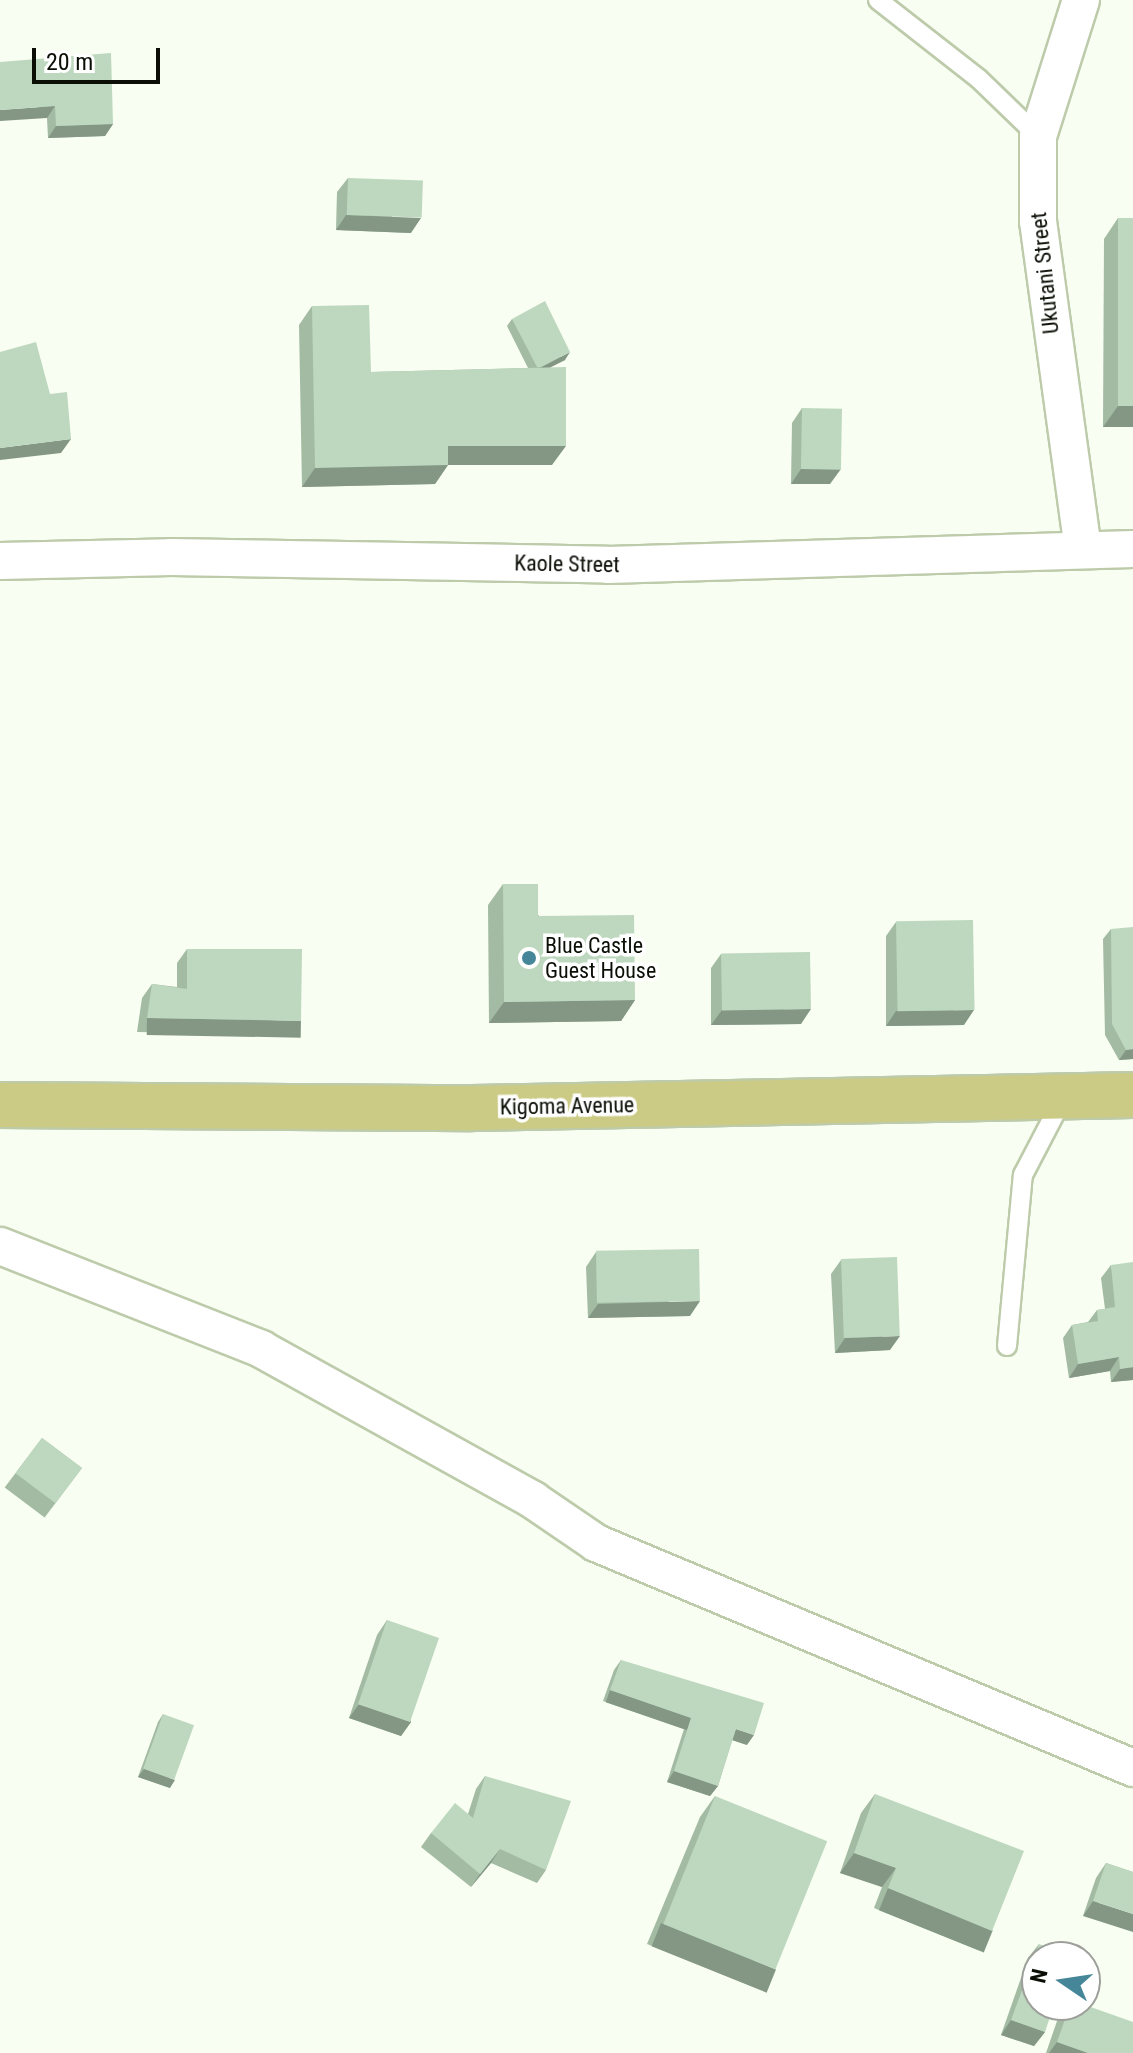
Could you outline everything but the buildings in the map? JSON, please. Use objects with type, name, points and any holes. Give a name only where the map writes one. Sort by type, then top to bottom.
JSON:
[{"type":"main road","name":"Kigoma Avenue","points":[[0,1105],[471,1108],[1133,1095]]},
{"type":"street","name":"Ukutani Street","points":[[1081,0],[1038,136],[1038,221],[1083,550]]},
{"type":"street","name":"Kaole Street","points":[[0,561],[171,557],[608,565],[1133,549]]},
{"type":"street","points":[[0,1246],[261,1349],[533,1500],[596,1543],[1133,1768]]},
{"type":"lane","points":[[878,0],[979,79],[1038,136]]},
{"type":"lane","points":[[1007,1346],[1023,1175],[1064,1095]]},
{"type":"place","name":"Blue Castle Guest House","points":[[529,958]]}]
